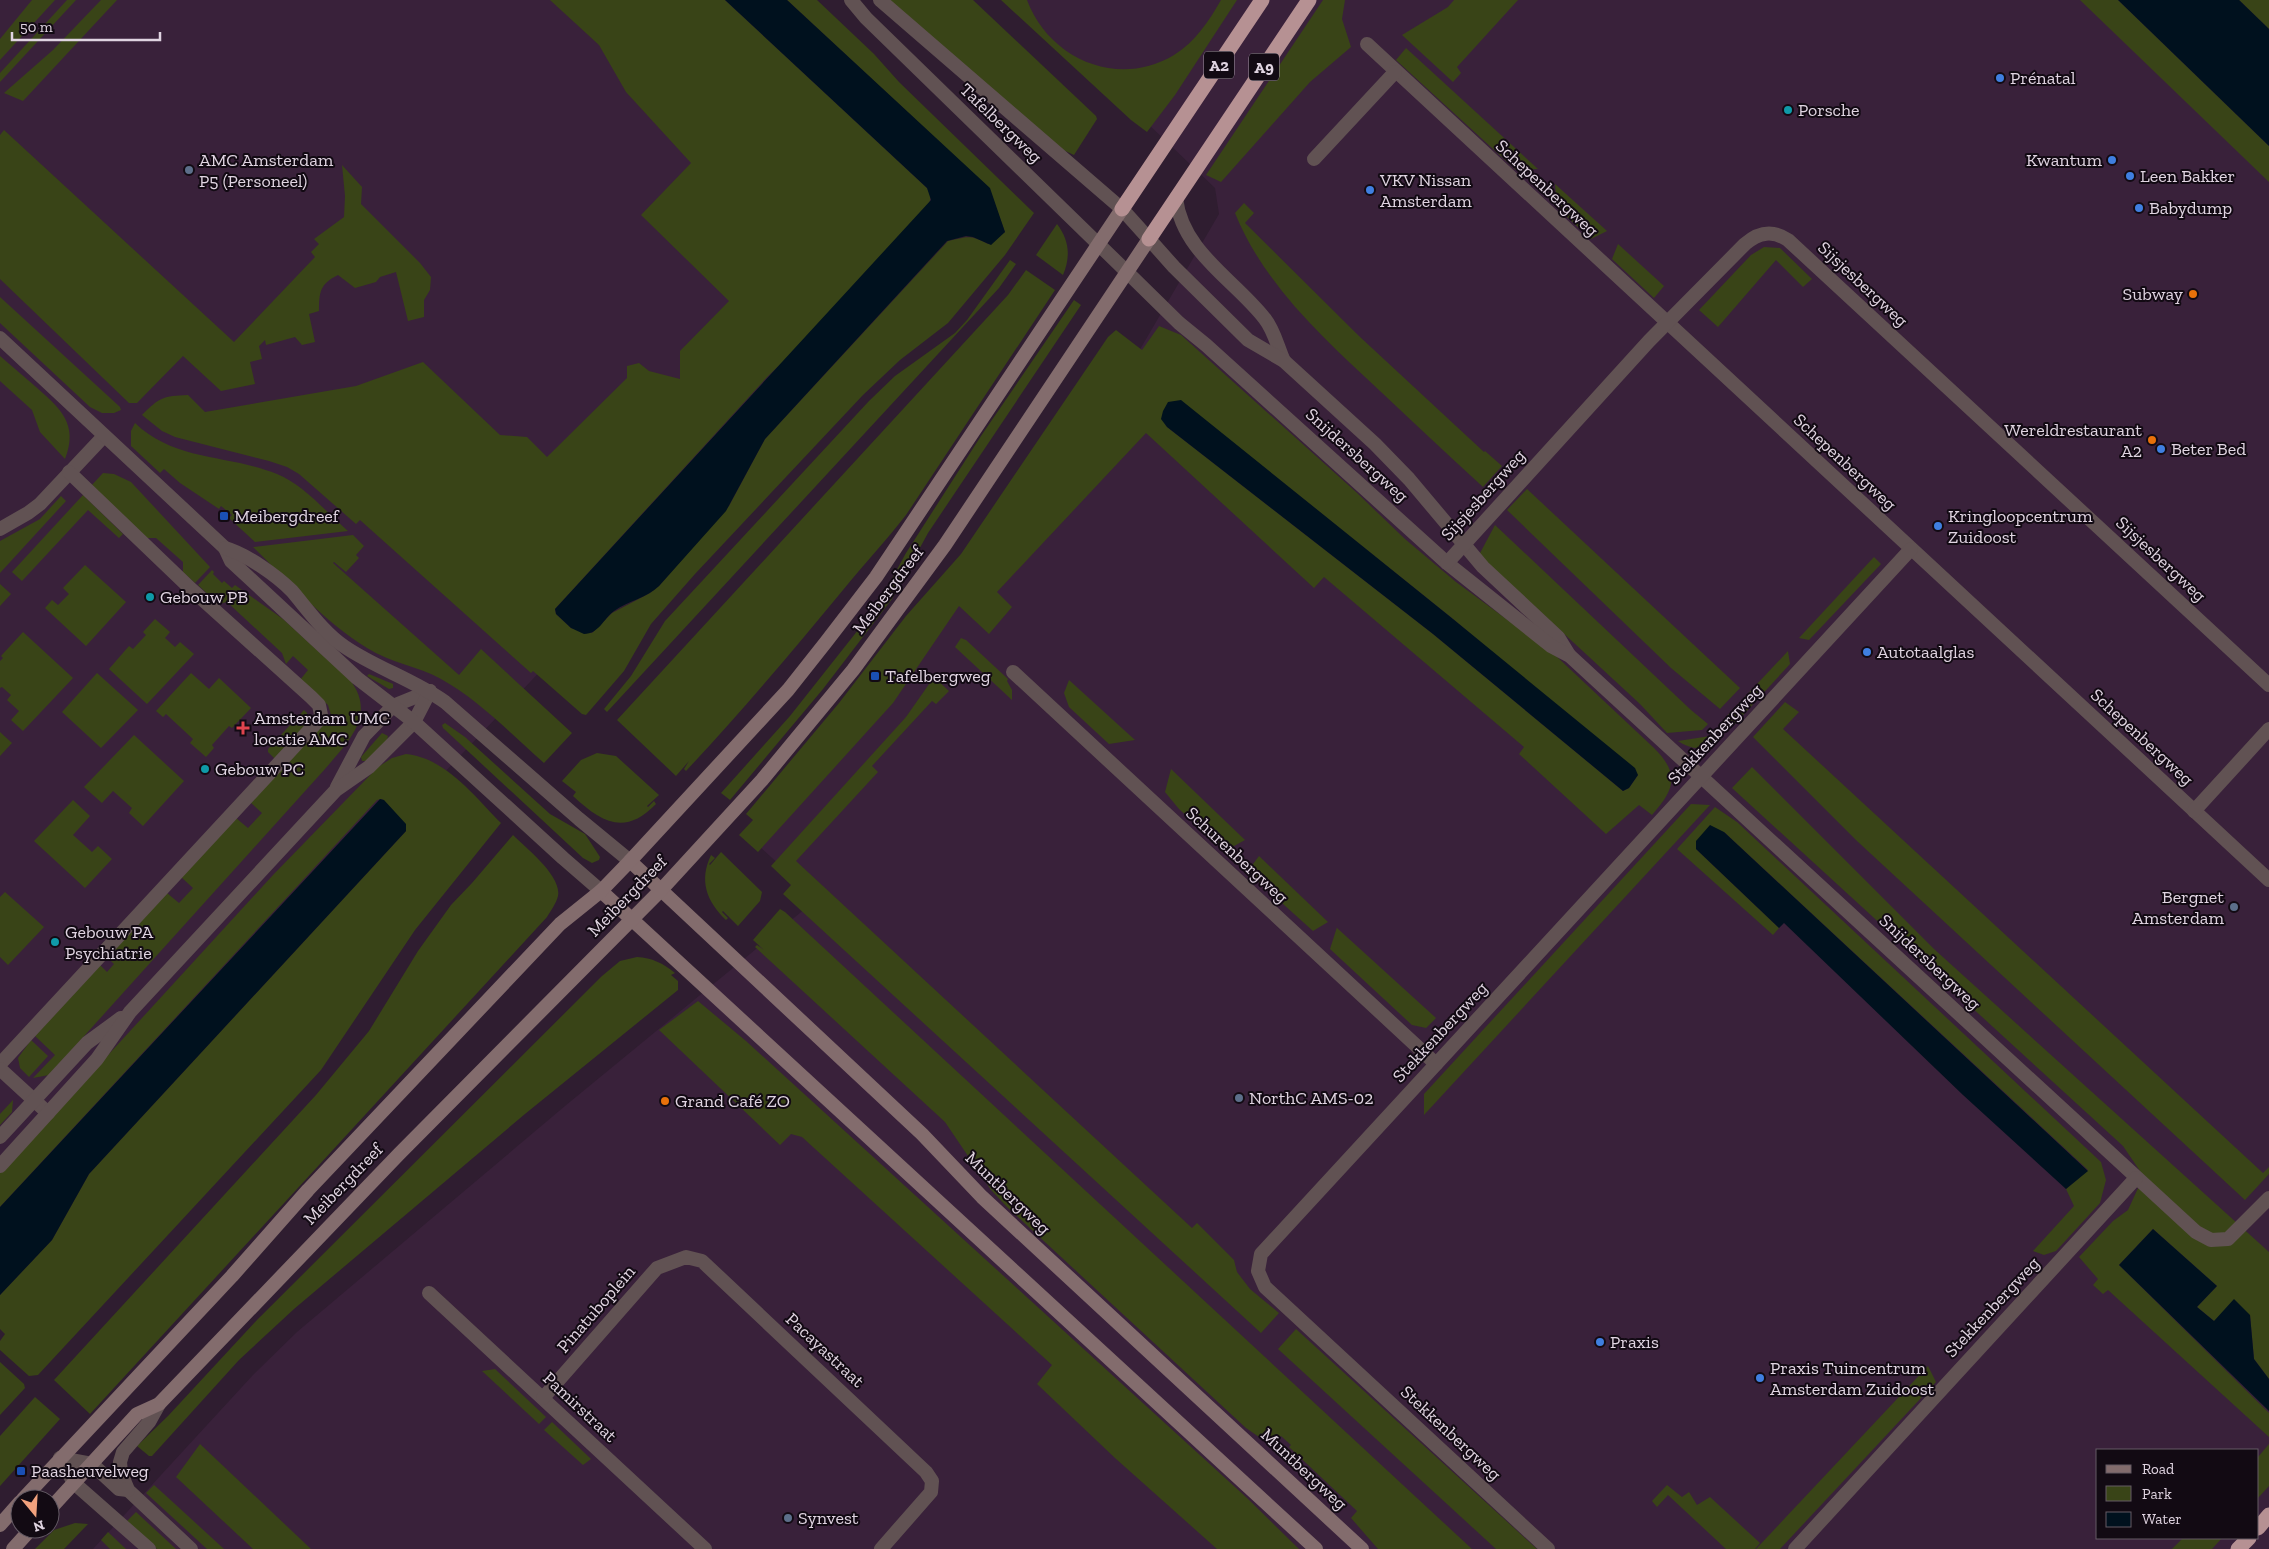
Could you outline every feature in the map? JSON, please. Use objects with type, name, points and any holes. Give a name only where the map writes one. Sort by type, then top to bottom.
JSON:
[{"type":"highway","name":"A2","points":[[1122,209],[1262,0]]},
{"type":"highway","name":"A9","points":[[1149,238],[1309,0]]},
{"type":"highway","points":[[2259,1527],[2269,1515]]},
{"type":"highway","points":[[2238,1549],[2248,1539]]},
{"type":"main road","name":"Meibergdreef","points":[[32,1489],[232,1276],[308,1190],[560,924],[601,891],[630,861],[788,690],[876,577],[1122,209]]},
{"type":"main road","name":"Meibergdreef","points":[[60,1498],[137,1414],[159,1404],[398,1154],[660,890],[762,780],[853,670],[945,545],[1149,238]]},
{"type":"main road","name":"Muntbergweg","points":[[630,861],[922,1134],[982,1197],[1362,1549]]},
{"type":"main road","points":[[601,891],[1316,1549]]},
{"type":"main road","points":[[0,1525],[10,1514]]},
{"type":"main road","points":[[13,1549],[22,1539]]},
{"type":"street","name":"Tafelbergweg","points":[[851,0],[873,25],[1127,272]]},
{"type":"street","name":"Tafelbergweg","points":[[880,0],[1122,209],[1149,238]]},
{"type":"street","name":"Schepenbergweg","points":[[1367,44],[1395,72],[2269,880]]},
{"type":"street","points":[[1314,159],[1395,72]]},
{"type":"street","name":"Snijdersbergweg","points":[[1176,198],[1177,210],[1191,241],[1266,320],[1284,361]]},
{"type":"street","name":"Sijsjesbergweg","points":[[1446,563],[1462,543],[1649,341],[1752,238],[1768,233],[1782,236],[2269,685]]},
{"type":"street","name":"Snijdersbergweg","points":[[1149,238],[1174,267],[1248,340],[1284,361],[1402,472],[1483,567],[1558,637],[1570,656]]},
{"type":"street","name":"Snijdersbergweg","points":[[1127,272],[1179,323],[1206,345],[1446,563],[1551,646],[1570,656],[2196,1232],[2212,1240],[2228,1239],[2269,1198]]},
{"type":"street","name":"Meibergdreef","points":[[0,338],[225,548],[231,561],[357,678],[414,722],[601,891]]},
{"type":"street","points":[[0,529],[40,504],[68,472],[104,436]]},
{"type":"street","points":[[0,1064],[317,722],[321,715],[319,705],[184,583],[68,472]]},
{"type":"street","name":"Meibergdreef","points":[[225,548],[238,552],[291,590],[307,610],[342,645],[375,664],[430,691],[452,707],[578,820],[630,861]]},
{"type":"street","name":"Stekkenbergweg","points":[[1548,1549],[1265,1288],[1258,1271],[1261,1254],[1912,548]]},
{"type":"street","name":"Schurenbergweg","points":[[1013,672],[1436,1064]]},
{"type":"street","points":[[336,790],[364,736],[393,706],[430,691]]},
{"type":"street","points":[[0,1166],[97,1059],[130,1012],[336,790],[369,766],[414,722],[430,691]]},
{"type":"street","points":[[2194,811],[2269,730]]},
{"type":"street","points":[[0,1138],[87,1043],[130,1012]]},
{"type":"street","points":[[0,1069],[48,1113]]},
{"type":"street","name":"Stekkenbergweg","points":[[1794,1549],[2136,1178]]},
{"type":"street","name":"Pinatuboplein","points":[[543,1398],[657,1268],[686,1257]]},
{"type":"street","name":"Pacayastraat","points":[[686,1257],[702,1261],[919,1464],[932,1481],[931,1492],[881,1549]]},
{"type":"street","name":"Pamirstraat","points":[[429,1293],[705,1549]]},
{"type":"street","points":[[159,1404],[149,1422],[123,1452],[120,1468],[128,1490],[191,1549]]},
{"type":"street","points":[[60,1458],[92,1464],[119,1489],[128,1490]]},
{"type":"street","points":[[60,1458],[74,1483],[149,1549]]},
{"type":"shaded area","name":"Amsterdam UMC locatie AMC","points":[[0,0],[759,0],[959,182],[602,606],[371,850],[0,1274]]},
{"type":"shaded area","points":[[1013,0],[2217,0],[2269,46],[2269,1549],[93,1549],[253,1375],[297,1332],[565,1106],[817,899],[748,836],[1128,370],[1219,214],[1215,188],[1146,122],[1015,10]]},
{"type":"green space","points":[[32,0],[55,0],[0,60],[0,39]]},
{"type":"green space","points":[[67,0],[76,0],[0,82],[0,73]]},
{"type":"green space","points":[[101,0],[117,0],[23,101],[4,93],[53,50]]},
{"type":"green space","points":[[550,0],[725,0],[927,188],[931,196],[929,204],[788,357],[768,376],[555,609],[556,614],[571,628],[592,633],[612,613],[650,593],[659,586],[729,506],[765,439],[948,241],[968,237],[988,244],[1005,232],[989,188],[787,0],[817,0],[1034,213],[1005,255],[948,323],[900,360],[863,395],[695,574],[651,624],[624,671],[586,715],[582,714],[533,671],[531,673],[360,520],[356,524],[299,474],[287,467],[269,461],[175,437],[162,431],[142,415],[153,404],[167,397],[188,395],[205,412],[356,386],[423,362],[500,435],[527,437],[547,457],[627,378],[627,366],[639,363],[649,371],[680,379],[680,351],[729,301],[641,215],[691,163],[626,92],[599,45]]},
{"type":"green space","points":[[888,0],[973,0],[1096,116],[1097,119],[1074,155],[1059,148]]},
{"type":"green space","points":[[1001,0],[1027,0],[1037,21],[1051,38],[1068,52],[1088,62],[1109,68],[1130,69],[1153,65],[1182,50],[1201,31],[1221,0],[1237,0],[1175,95],[1147,132],[1131,120]]},
{"type":"green space","points":[[1323,0],[1345,0],[1342,19],[1351,47],[1310,82],[1221,182],[1206,175]]},
{"type":"green space","points":[[1454,0],[1518,0],[1457,67],[1461,73],[1453,82],[1402,35],[1448,7]]},
{"type":"green space","points":[[2080,0],[2118,0],[2269,146],[2269,182]]},
{"type":"green space","points":[[2239,0],[2269,0],[2269,29]]},
{"type":"green space","points":[[1406,48],[1538,169],[1516,170],[1396,60]]},
{"type":"green space","points":[[4,130],[234,342],[315,257],[311,252],[319,244],[314,239],[344,217],[345,196],[342,165],[362,187],[361,204],[420,263],[431,277],[430,290],[424,300],[424,317],[408,321],[396,272],[380,277],[376,282],[355,288],[338,275],[324,285],[319,299],[319,311],[309,314],[315,342],[302,345],[295,337],[266,345],[265,340],[259,346],[262,359],[250,362],[255,384],[221,391],[183,356],[137,403],[129,403],[0,279],[0,135]]},
{"type":"green space","points":[[1555,184],[1607,231],[1591,239],[1557,208]]},
{"type":"green space","points":[[1244,203],[1254,213],[1245,223],[1359,336],[1484,452],[1502,466],[1483,487],[1338,352],[1279,288],[1247,239],[1235,213]]},
{"type":"green space","points":[[1057,224],[1068,248],[1066,268],[1063,275],[1036,255]]},
{"type":"green space","points":[[1618,244],[1664,286],[1654,298],[1612,259]]},
{"type":"green space","points":[[1764,247],[1780,248],[1812,279],[1803,287],[1776,260],[1718,327],[1699,310],[1751,255]]},
{"type":"green space","points":[[1010,260],[1016,264],[999,288],[607,712],[604,709],[631,676],[665,621],[869,401],[895,376],[955,333],[967,320]]},
{"type":"green space","points":[[1026,270],[1055,290],[906,515],[746,704],[686,771],[684,769],[689,761],[676,776],[617,720],[1008,295]]},
{"type":"green space","points":[[0,297],[120,407],[121,410],[114,413],[102,413],[90,407],[0,323]]},
{"type":"green space","points":[[1074,300],[1081,305],[928,533],[892,599],[823,689],[730,800],[721,793],[790,716],[877,606],[906,553],[981,436]]},
{"type":"green space","points":[[1159,326],[1181,335],[1356,492],[1405,539],[1456,582],[1555,655],[1654,748],[1668,766],[1671,774],[1670,789],[1652,815],[1639,805],[1606,834],[1519,754],[1524,747],[1324,577],[1314,588],[1146,433],[997,592],[1012,607],[989,634],[959,606],[893,703],[758,852],[739,835],[753,820],[746,814],[839,703],[906,616],[961,554],[1108,337],[1116,330],[1142,350]],"holes":[[[1181,401],[1453,619],[1638,775],[1629,788],[1623,791],[1433,634],[1167,427],[1162,419]]]},
{"type":"green space","points":[[0,356],[53,402],[65,418],[70,436],[65,459],[40,432],[32,410],[0,381]]},
{"type":"green space","points":[[135,423],[151,436],[168,445],[203,456],[259,468],[287,479],[306,492],[348,531],[255,542],[229,518],[232,515],[221,506],[219,509],[180,483],[164,469],[160,473],[131,446],[131,431]]},
{"type":"green space","points":[[103,473],[114,474],[131,482],[210,567],[195,583],[183,572],[183,562],[156,538],[146,538],[91,486]]},
{"type":"green space","points":[[1527,489],[1740,688],[1720,709],[1671,668],[1507,510]]},
{"type":"green space","points":[[83,495],[123,534],[119,538],[88,510],[22,581],[12,572]]},
{"type":"green space","points":[[61,496],[66,501],[0,573],[0,541],[40,519]]},
{"type":"green space","points":[[1495,525],[1708,724],[1702,730],[1667,733],[1640,704],[1479,555]]},
{"type":"green space","points":[[353,535],[364,546],[356,555],[359,558],[346,572],[333,563],[459,675],[481,649],[572,733],[544,763],[494,718],[455,687],[423,671],[376,653],[352,638],[308,601],[253,547]]},
{"type":"green space","points":[[1874,557],[1881,564],[1809,640],[1799,638]]},
{"type":"green space","points":[[85,565],[126,602],[86,646],[45,608],[52,600],[58,605],[69,594],[63,588]]},
{"type":"green space","points":[[212,570],[213,574],[222,583],[224,581],[232,588],[235,585],[283,619],[350,680],[358,693],[361,705],[356,728],[325,769],[49,1075],[33,1078],[55,1055],[35,1036],[100,965],[107,972],[114,964],[107,957],[167,893],[179,903],[193,888],[181,877],[236,818],[248,828],[262,813],[250,802],[331,715],[328,705],[300,680],[308,670],[293,656],[286,664],[282,653],[227,602],[218,604],[198,585]]},
{"type":"green space","points":[[0,584],[11,594],[0,606]]},
{"type":"green space","points":[[155,619],[170,632],[165,638],[175,647],[180,642],[194,654],[147,704],[109,669],[129,646],[133,649],[146,635],[143,632]]},
{"type":"green space","points":[[23,632],[73,678],[23,731],[11,720],[19,711],[7,700],[11,695],[2,687],[0,688],[0,661],[3,658],[1,656]]},
{"type":"green space","points":[[961,638],[966,640],[1008,679],[1007,681],[1012,690],[1012,700],[955,647]]},
{"type":"green space","points":[[1788,651],[1790,664],[1734,725],[1726,717]]},
{"type":"green space","points":[[97,673],[138,710],[101,748],[62,712]]},
{"type":"green space","points":[[191,673],[209,689],[219,678],[251,708],[232,728],[229,726],[212,745],[214,748],[206,757],[190,743],[193,739],[166,714],[163,717],[156,711]]},
{"type":"green space","points":[[369,674],[393,684],[393,688],[389,689],[367,676]]},
{"type":"green space","points":[[934,677],[949,691],[936,704],[932,701],[872,766],[878,772],[796,861],[1192,1228],[1197,1223],[1234,1260],[1237,1272],[1250,1289],[1279,1313],[1261,1333],[783,894],[791,885],[771,866],[906,717]]},
{"type":"green space","points":[[1069,680],[1135,740],[1109,744],[1069,707],[1064,693]]},
{"type":"green space","points":[[1785,702],[1799,712],[1783,729],[2263,1173],[2269,1167],[2269,1174],[2245,1200],[1857,841],[1753,737]]},
{"type":"green space","points":[[304,710],[307,713],[306,726],[275,759],[268,752],[268,749]]},
{"type":"green space","points":[[445,723],[465,737],[550,814],[585,834],[600,857],[599,860],[592,863],[583,858],[443,728],[442,725]]},
{"type":"green space","points":[[1714,730],[1721,738],[1706,747],[1689,747],[1678,741],[1710,736]]},
{"type":"green space","points":[[0,732],[12,743],[0,756]]},
{"type":"green space","points":[[382,733],[388,736],[387,740],[366,761],[362,761],[361,757]]},
{"type":"green space","points":[[134,735],[184,781],[143,826],[129,813],[132,808],[113,791],[102,803],[84,787]]},
{"type":"green space","points":[[597,753],[616,756],[659,795],[647,806],[654,801],[656,804],[645,814],[624,823],[604,819],[573,796],[576,792],[562,781],[581,760]]},
{"type":"green space","points":[[406,754],[420,757],[447,771],[459,780],[501,823],[415,930],[321,1070],[38,1375],[29,1376],[0,1350],[0,1341],[5,1334],[0,1329],[0,1295],[52,1240],[89,1174],[406,831],[382,799],[377,800],[0,1207],[0,1173],[273,875],[378,767],[392,758]]},
{"type":"green space","points":[[1752,767],[1934,949],[2269,1252],[2269,1379],[2254,1359],[2250,1315],[2214,1321],[2197,1307],[2217,1286],[2153,1229],[2119,1265],[2269,1413],[2269,1437],[2108,1290],[2103,1294],[2093,1285],[2098,1279],[2079,1257],[2113,1221],[2128,1210],[2139,1186],[2140,1171],[2123,1146],[1732,788]]},
{"type":"green space","points":[[1171,769],[1245,840],[1225,851],[1179,809],[1165,792]]},
{"type":"green space","points":[[73,800],[90,816],[73,835],[92,852],[98,846],[112,859],[85,888],[34,841]]},
{"type":"green space","points":[[1691,804],[1710,805],[1424,1115],[1424,1094]]},
{"type":"green space","points":[[1715,807],[1737,822],[2101,1162],[2106,1180],[2100,1203],[2056,1251],[2044,1255],[2033,1251],[2074,1206],[2066,1189],[2088,1170],[1724,832],[1696,849],[1779,928],[1773,935],[1677,849]]},
{"type":"green space","points":[[513,835],[549,871],[558,888],[555,904],[547,917],[90,1414],[54,1380],[316,1095],[369,1031],[418,951],[451,905]]},
{"type":"green space","points":[[721,852],[762,892],[760,901],[738,926],[723,911],[728,918],[726,920],[719,913],[706,890],[705,873],[707,864],[711,855],[715,858],[710,865]]},
{"type":"green space","points":[[1259,856],[1328,922],[1313,931],[1254,878],[1250,868]]},
{"type":"green space","points":[[5,892],[44,927],[8,965],[0,957],[0,897]]},
{"type":"green space","points":[[780,909],[1472,1549],[1378,1549],[1351,1518],[1357,1511],[1289,1447],[1291,1445],[1281,1436],[1272,1446],[1246,1428],[1007,1207],[991,1190],[945,1122],[755,947],[757,945],[764,950],[753,940]]},
{"type":"green space","points":[[1337,927],[1436,1018],[1426,1028],[1412,1025],[1330,949]]},
{"type":"green space","points":[[637,957],[657,962],[675,973],[671,975],[678,981],[678,990],[525,1114],[294,1309],[239,1360],[152,1456],[149,1456],[137,1446],[168,1416],[257,1320],[602,976],[620,961]]},
{"type":"green space","points":[[698,1001],[746,1041],[1247,1498],[1299,1549],[1217,1549],[1115,1458],[1037,1384],[1052,1365],[802,1137],[791,1134],[780,1145],[659,1030]]},
{"type":"green space","points":[[31,1040],[48,1056],[29,1077],[20,1068],[18,1058]]},
{"type":"green space","points":[[13,1100],[12,1112],[0,1125],[0,1114]]},
{"type":"green space","points":[[1296,1329],[1537,1549],[1496,1549],[1278,1349]]},
{"type":"green space","points":[[0,1362],[24,1384],[25,1388],[0,1415]]},
{"type":"green space","points":[[1928,1366],[1936,1382],[1780,1549],[1756,1549]]},
{"type":"green space","points":[[495,1369],[546,1417],[539,1424],[482,1371]]},
{"type":"green space","points":[[35,1397],[60,1419],[0,1486],[0,1436]]},
{"type":"green space","points":[[552,1422],[591,1459],[583,1465],[544,1430]]},
{"type":"green space","points":[[200,1444],[311,1549],[253,1549],[176,1477]]},
{"type":"green space","points":[[2269,1444],[2269,1486],[2259,1497],[2259,1456]]},
{"type":"green space","points":[[154,1485],[224,1549],[207,1549],[146,1493]]},
{"type":"green space","points":[[1667,1485],[1682,1497],[1689,1492],[1697,1505],[1710,1497],[1760,1543],[1755,1549],[1726,1549],[1668,1495],[1657,1507],[1652,1501]]},
{"type":"green space","points":[[136,1512],[176,1549],[157,1549],[127,1521]]},
{"type":"green space","points":[[75,1523],[88,1524],[64,1549],[35,1549],[45,1539],[60,1539],[60,1528]]},
{"type":"green space","points":[[108,1532],[126,1549],[110,1549],[101,1540]]},
{"type":"green space","points":[[2182,1539],[2221,1539],[2212,1549],[2172,1549]]},
{"type":"water","points":[[725,0],[787,0],[990,188],[1005,232],[991,245],[966,236],[947,241],[765,439],[726,511],[659,586],[649,594],[614,611],[597,629],[584,634],[571,628],[556,614],[555,609],[931,200],[927,188]]},
{"type":"water","points":[[2118,0],[2239,0],[2269,29],[2269,146]]},
{"type":"water","points":[[1181,400],[1635,768],[1638,775],[1629,788],[1623,791],[1433,634],[1167,427],[1161,419],[1163,411],[1168,402]]},
{"type":"water","points":[[380,799],[384,800],[406,824],[406,831],[89,1174],[52,1240],[0,1295],[0,1207]]},
{"type":"water","points":[[1710,825],[1724,832],[2088,1171],[2066,1189],[1963,1095],[1784,923],[1779,928],[1696,849],[1696,841]]},
{"type":"water","points":[[2153,1229],[2217,1286],[2197,1307],[2214,1321],[2234,1299],[2250,1315],[2254,1359],[2269,1379],[2269,1411],[2119,1265]]},
{"type":"place","name":"Prénatal","points":[[2000,78]]},
{"type":"place","name":"Porsche","points":[[1788,110]]},
{"type":"place","name":"Kwantum","points":[[2112,160]]},
{"type":"place","name":"AMC Amsterdam P5 (Personeel)","points":[[189,170]]},
{"type":"place","name":"Leen Bakker","points":[[2130,176]]},
{"type":"place","name":"VKV Nissan Amsterdam","points":[[1370,190]]},
{"type":"place","name":"Babydump","points":[[2139,208]]},
{"type":"place","name":"Subway","points":[[2193,294]]},
{"type":"place","name":"Wereldrestaurant A2","points":[[2152,440]]},
{"type":"place","name":"Beter Bed","points":[[2161,449]]},
{"type":"place","name":"Meibergdreef","points":[[224,516]]},
{"type":"place","name":"Kringloopcentrum Zuidoost","points":[[1938,526]]},
{"type":"place","name":"Gebouw PB","points":[[150,597]]},
{"type":"place","name":"Autotaalglas","points":[[1867,652]]},
{"type":"place","name":"Tafelbergweg","points":[[875,676]]},
{"type":"place","name":"Amsterdam UMC locatie AMC","points":[[243,728]]},
{"type":"place","name":"Gebouw PC","points":[[205,769]]},
{"type":"place","name":"Bergnet Amsterdam","points":[[2234,907]]},
{"type":"place","name":"Gebouw PA Psychiatrie","points":[[55,942]]},
{"type":"place","name":"NorthC AMS-02","points":[[1239,1098]]},
{"type":"place","name":"Grand Café ZO","points":[[665,1101]]},
{"type":"place","name":"Praxis","points":[[1600,1342]]},
{"type":"place","name":"Praxis Tuincentrum Amsterdam Zuidoost","points":[[1760,1378]]},
{"type":"place","name":"Paasheuvelweg","points":[[21,1471]]},
{"type":"place","name":"Synvest","points":[[788,1518]]}]
